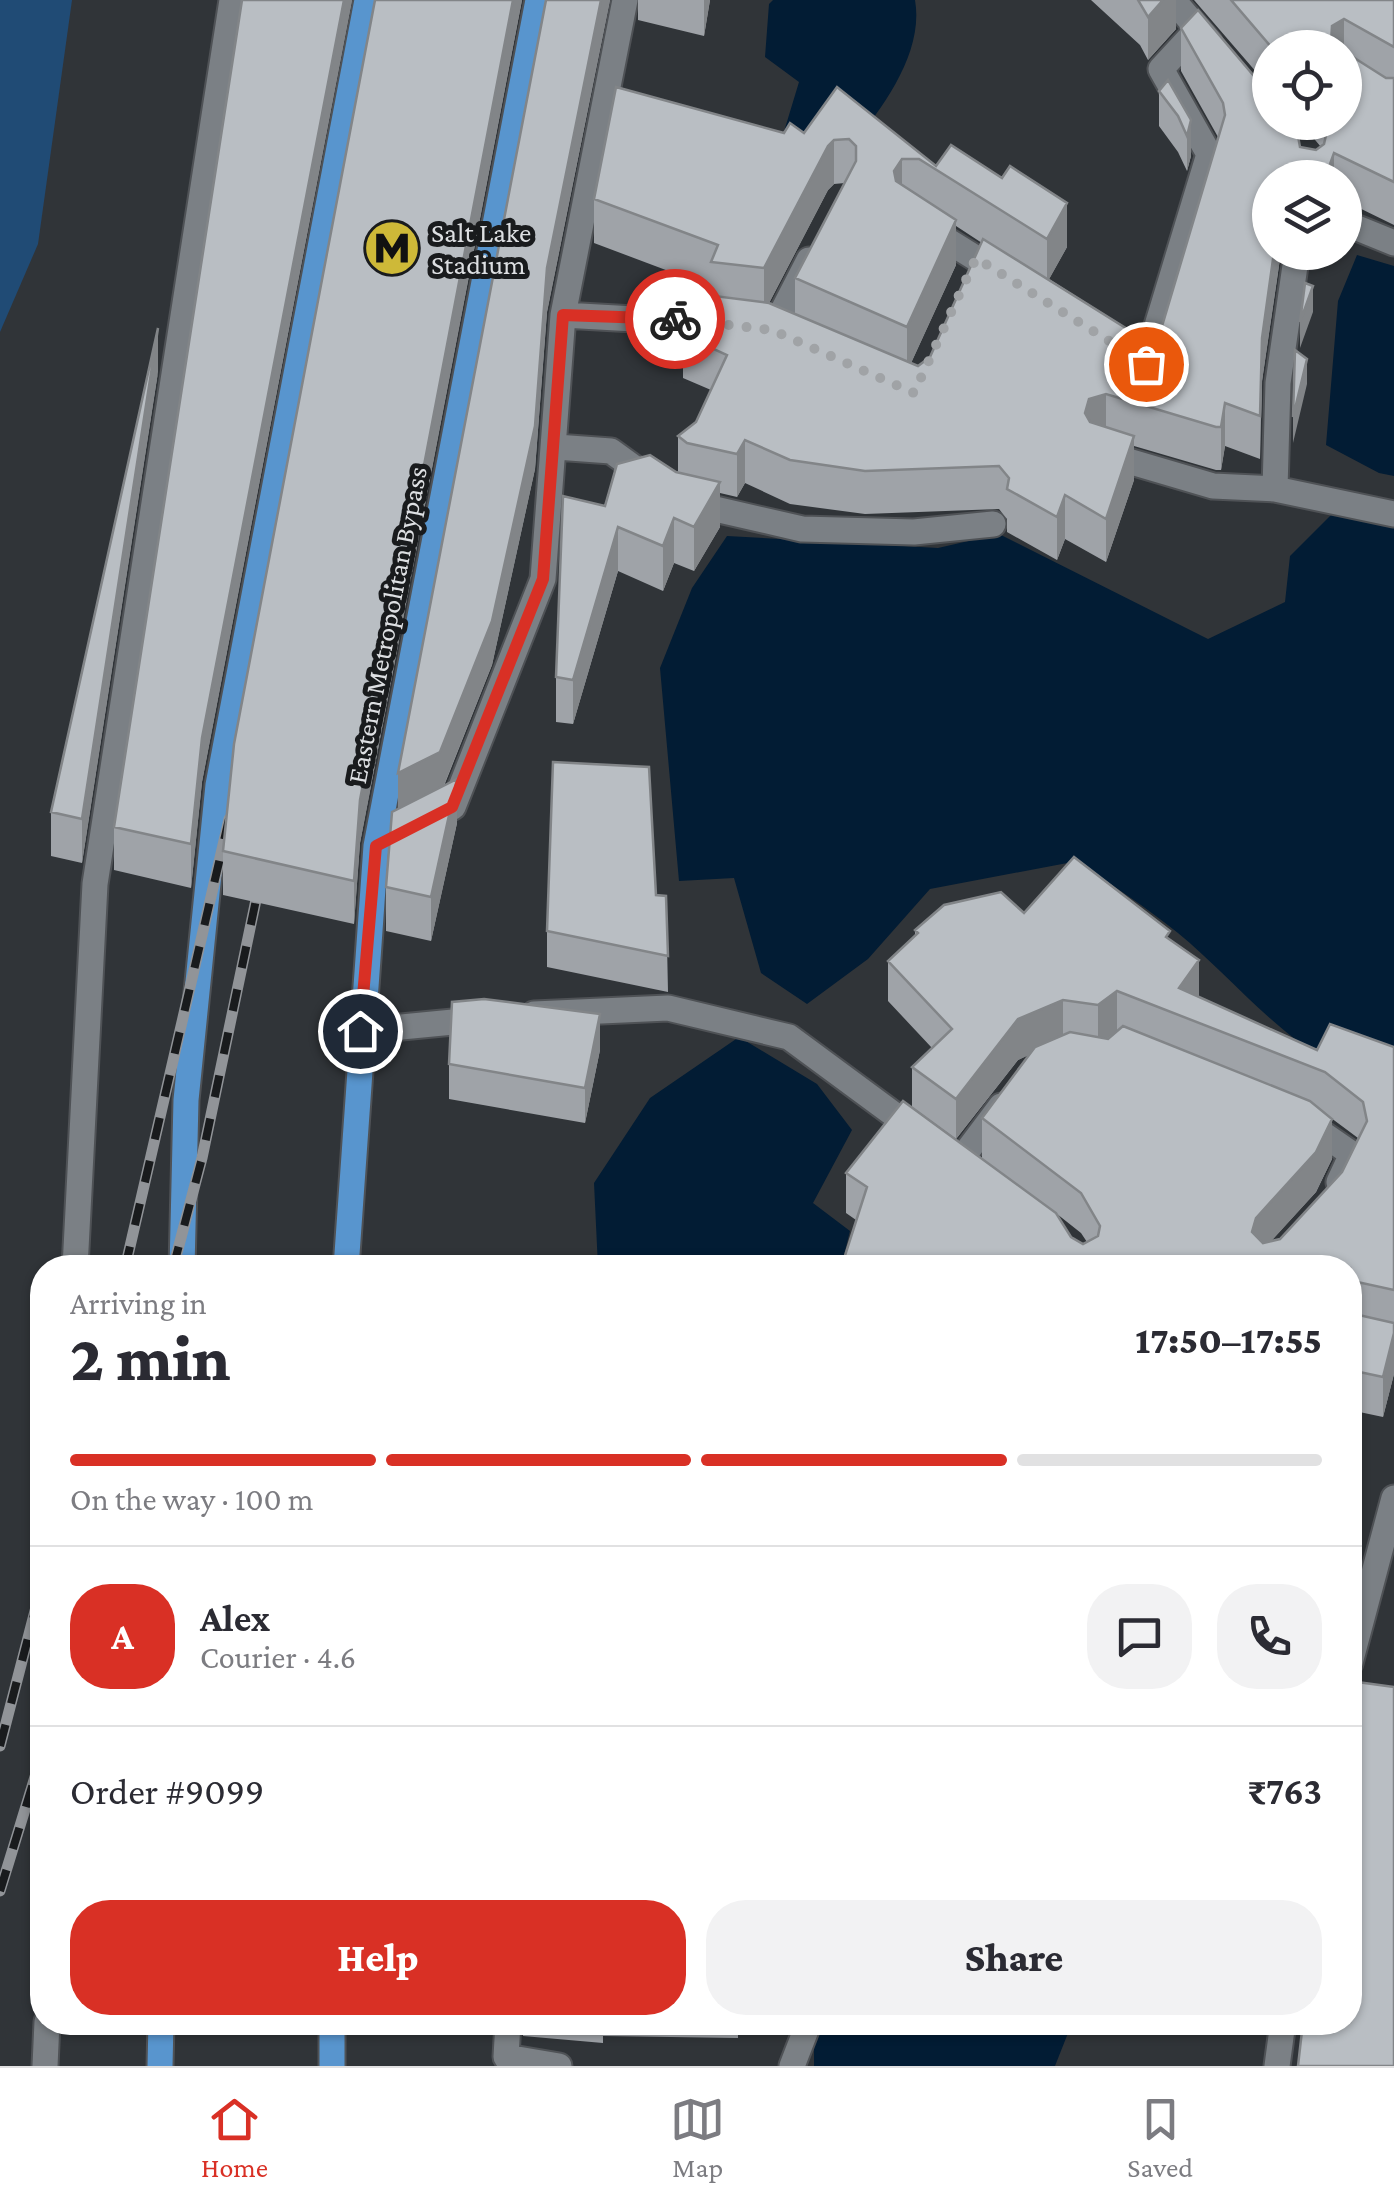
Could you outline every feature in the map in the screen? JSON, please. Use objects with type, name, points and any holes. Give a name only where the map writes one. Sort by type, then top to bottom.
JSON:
[{"type":"main road","points":[[182,1255],[186,1100],[218,785],[367,0]]},
{"type":"main road","name":"Eastern Metropolitan Bypass","points":[[347,1255],[376,846],[538,0]]},
{"type":"main road","points":[[160,2066],[161,2035]]},
{"type":"main road","points":[[332,2035],[332,2066]]},
{"type":"street","points":[[76,1255],[95,884],[232,0]]},
{"type":"street","points":[[376,846],[452,807],[543,579],[563,315],[625,0]]},
{"type":"street","points":[[1174,0],[1222,57]]},
{"type":"street","points":[[1129,354],[1146,364],[1209,154],[1161,69],[1198,29]]},
{"type":"street","points":[[910,217],[972,267],[1027,290]]},
{"type":"street","points":[[1362,230],[1394,243]]},
{"type":"street","points":[[563,315],[682,319],[781,334],[825,231]]},
{"type":"street","points":[[1275,489],[1278,384],[1294,270]]},
{"type":"street","points":[[556,447],[611,451],[680,501],[802,529],[914,532],[993,524]]},
{"type":"street","points":[[1101,454],[1212,486],[1275,489],[1394,514]]},
{"type":"street","points":[[360,1031],[567,1010],[668,1008],[789,1038],[967,1168],[1014,1089]]},
{"type":"street","points":[[1283,1112],[1318,1127],[1352,1154],[1330,1201]]},
{"type":"street","points":[[1362,1618],[1394,1498]]},
{"type":"street","points":[[45,2066],[46,2035]]},
{"type":"street","points":[[507,2035],[506,2058],[559,2066]]},
{"type":"street","points":[[792,2066],[804,2035]]},
{"type":"street","points":[[1277,2066],[1281,2035]]},
{"type":"shaded area","points":[[0,0],[72,0],[38,244],[0,332]]},
{"type":"shaded area","points":[[773,0],[915,0],[914,39],[908,58],[889,95],[854,143],[779,148],[799,82],[765,57],[769,4]]},
{"type":"shaded area","points":[[1362,256],[1394,266],[1394,476],[1379,473],[1326,445],[1338,301],[1351,270],[1362,270]]},
{"type":"shaded area","points":[[1334,512],[1394,526],[1394,1085],[1332,1064],[1304,1046],[1178,933],[1078,861],[930,889],[868,959],[807,1004],[761,973],[734,878],[679,881],[660,668],[692,588],[727,536],[938,548],[999,534],[1208,639],[1285,602],[1290,556]]},
{"type":"shaded area","points":[[739,1037],[817,1084],[852,1130],[813,1203],[850,1231],[844,1255],[597,1255],[594,1183],[650,1098]]},
{"type":"shaded area","points":[[814,2035],[1067,2035],[1055,2066],[814,2066]]},
{"type":"building","points":[[242,0],[344,0],[202,738],[191,844],[114,827]]},
{"type":"building","points":[[375,0],[513,0],[360,800],[354,881],[223,851],[234,744]]},
{"type":"building","points":[[546,0],[601,0],[547,268],[535,426],[492,621],[440,752],[398,773]]},
{"type":"building","points":[[1138,0],[1163,0],[1148,17]]},
{"type":"building","points":[[1231,0],[1394,0],[1394,47],[1344,19],[1332,30],[1257,30]]},
{"type":"building","points":[[1198,10],[1252,74],[1252,140],[1299,140],[1300,147],[1316,150],[1325,140],[1362,140],[1362,63],[1386,78],[1394,78],[1394,182],[1362,167],[1362,160],[1348,160],[1334,153],[1331,160],[1252,160],[1252,270],[1271,270],[1262,338],[1260,416],[1225,403],[1221,427],[1216,427],[1106,394],[1089,399],[1085,413],[1090,422],[1134,436],[1106,519],[1065,495],[1057,517],[1007,489],[1009,478],[999,466],[865,471],[790,460],[745,440],[737,454],[687,443],[678,436],[696,422],[727,355],[683,335],[699,294],[769,303],[918,366],[930,357],[983,239],[1137,335],[1152,336],[1162,326],[1225,115],[1223,103],[1181,28]]},
{"type":"building","points":[[1168,80],[1191,120],[1187,136],[1159,91]]},
{"type":"building","points":[[616,87],[784,133],[790,123],[804,133],[837,87],[936,166],[951,145],[1002,178],[1010,166],[1067,203],[1047,239],[919,159],[902,159],[894,171],[896,181],[956,220],[907,327],[795,278],[856,161],[856,146],[849,139],[834,140],[828,146],[764,268],[711,262],[718,245],[594,199]]},
{"type":"building","points":[[1305,283],[1313,286],[1300,322]]},
{"type":"building","points":[[158,328],[82,819],[51,812]]},
{"type":"building","points":[[1295,350],[1307,359],[1293,417]]},
{"type":"building","points":[[650,455],[676,472],[720,482],[694,527],[674,518],[663,546],[618,527],[573,680],[556,677],[563,496],[605,506],[617,464]]},
{"type":"building","points":[[553,762],[649,767],[656,895],[666,896],[668,956],[547,931]]},
{"type":"building","points":[[457,779],[431,897],[386,887],[392,812]]},
{"type":"building","points":[[1074,857],[1170,931],[1166,937],[1199,960],[1179,988],[1317,1050],[1330,1024],[1394,1047],[1394,1290],[1362,1283],[1362,1255],[845,1255],[867,1187],[846,1173],[903,1101],[1056,1213],[1071,1237],[1083,1244],[1098,1236],[1100,1226],[1081,1193],[982,1118],[1035,1047],[1070,1032],[1108,1039],[1123,1026],[1310,1101],[1332,1119],[1316,1152],[1256,1218],[1252,1232],[1263,1243],[1280,1239],[1342,1172],[1367,1121],[1363,1102],[1325,1072],[1117,991],[1098,1005],[1063,1000],[1018,1019],[956,1099],[912,1067],[952,1029],[888,961],[944,905],[1001,892],[1024,913]]},
{"type":"building","points":[[484,999],[600,1014],[585,1088],[449,1064],[452,1002]]},
{"type":"building","points":[[1362,1316],[1394,1323],[1383,1377],[1362,1373]]},
{"type":"building","points":[[1362,1683],[1394,1687],[1394,2066],[1298,2066],[1302,2035],[1362,2035]]},
{"type":"railway","points":[[128,1255],[229,819]]},
{"type":"railway","points":[[176,1255],[202,1158],[261,876]]},
{"type":"railway","points":[[0,1746],[30,1630]]},
{"type":"railway","points":[[0,1891],[30,1793]]},
{"type":"way so far","points":[[675,319],[772,330],[914,393],[976,258],[1146,364]]},
{"type":"place","name":"Salt Lake Stadium","points":[[392,248]]},
{"type":"route","points":[[360,1031],[376,846],[452,807],[543,579],[563,315],[675,319]]}]
